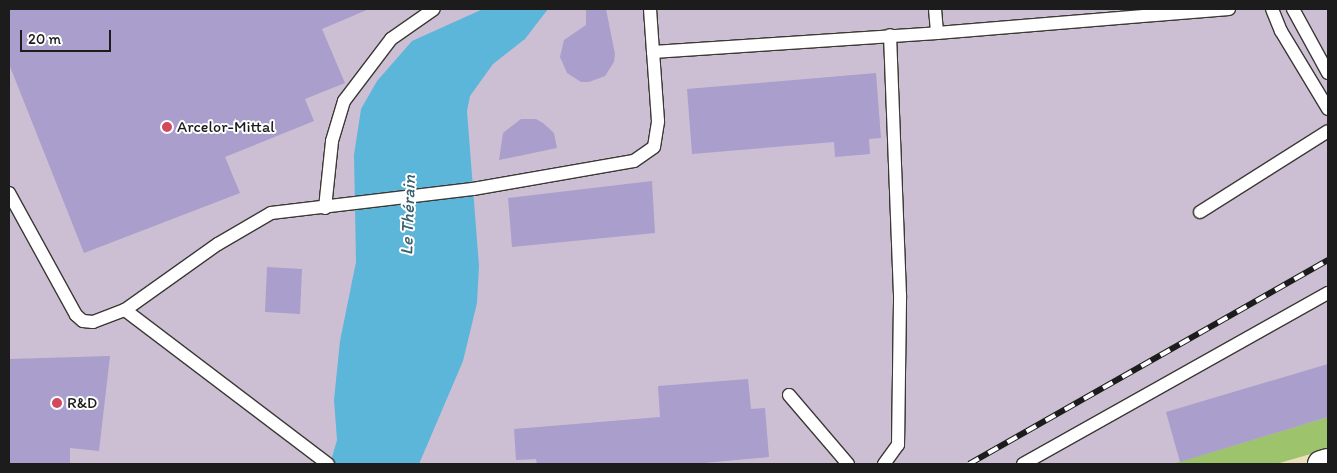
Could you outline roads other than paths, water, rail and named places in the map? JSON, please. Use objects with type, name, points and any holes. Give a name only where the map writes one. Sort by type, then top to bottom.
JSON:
[{"type":"street","points":[[1321,464],[1328,462]]},
{"type":"lane","points":[[325,208],[332,141],[344,101],[391,39],[434,9]]},
{"type":"lane","points":[[9,194],[76,314],[83,321],[93,322],[125,310],[218,244],[271,213],[356,205],[473,189],[634,161],[654,147],[658,120],[650,9]]},
{"type":"lane","points":[[935,9],[937,33]]},
{"type":"lane","points":[[653,52],[937,33],[1179,11],[1229,9]]},
{"type":"lane","points":[[1272,9],[1285,38],[1328,109]]},
{"type":"lane","points":[[1293,9],[1328,73]]},
{"type":"lane","points":[[884,464],[898,445],[900,295],[890,35]]},
{"type":"lane","points":[[1200,212],[1328,131]]},
{"type":"lane","points":[[1023,464],[1328,293]]},
{"type":"lane","points":[[125,310],[328,464]]},
{"type":"lane","points":[[789,395],[848,464]]},
{"type":"water","name":"Le Thérain","points":[[483,9],[548,9],[525,39],[493,64],[470,96],[467,111],[479,266],[477,303],[463,361],[419,464],[330,464],[337,440],[334,400],[340,341],[356,262],[354,155],[361,109],[377,81],[412,41]]},
{"type":"railway","points":[[969,464],[1328,260]]},
{"type":"place","name":"Arcelor-Mittal","points":[[167,127]]},
{"type":"place","name":"R&D","points":[[57,403]]}]
